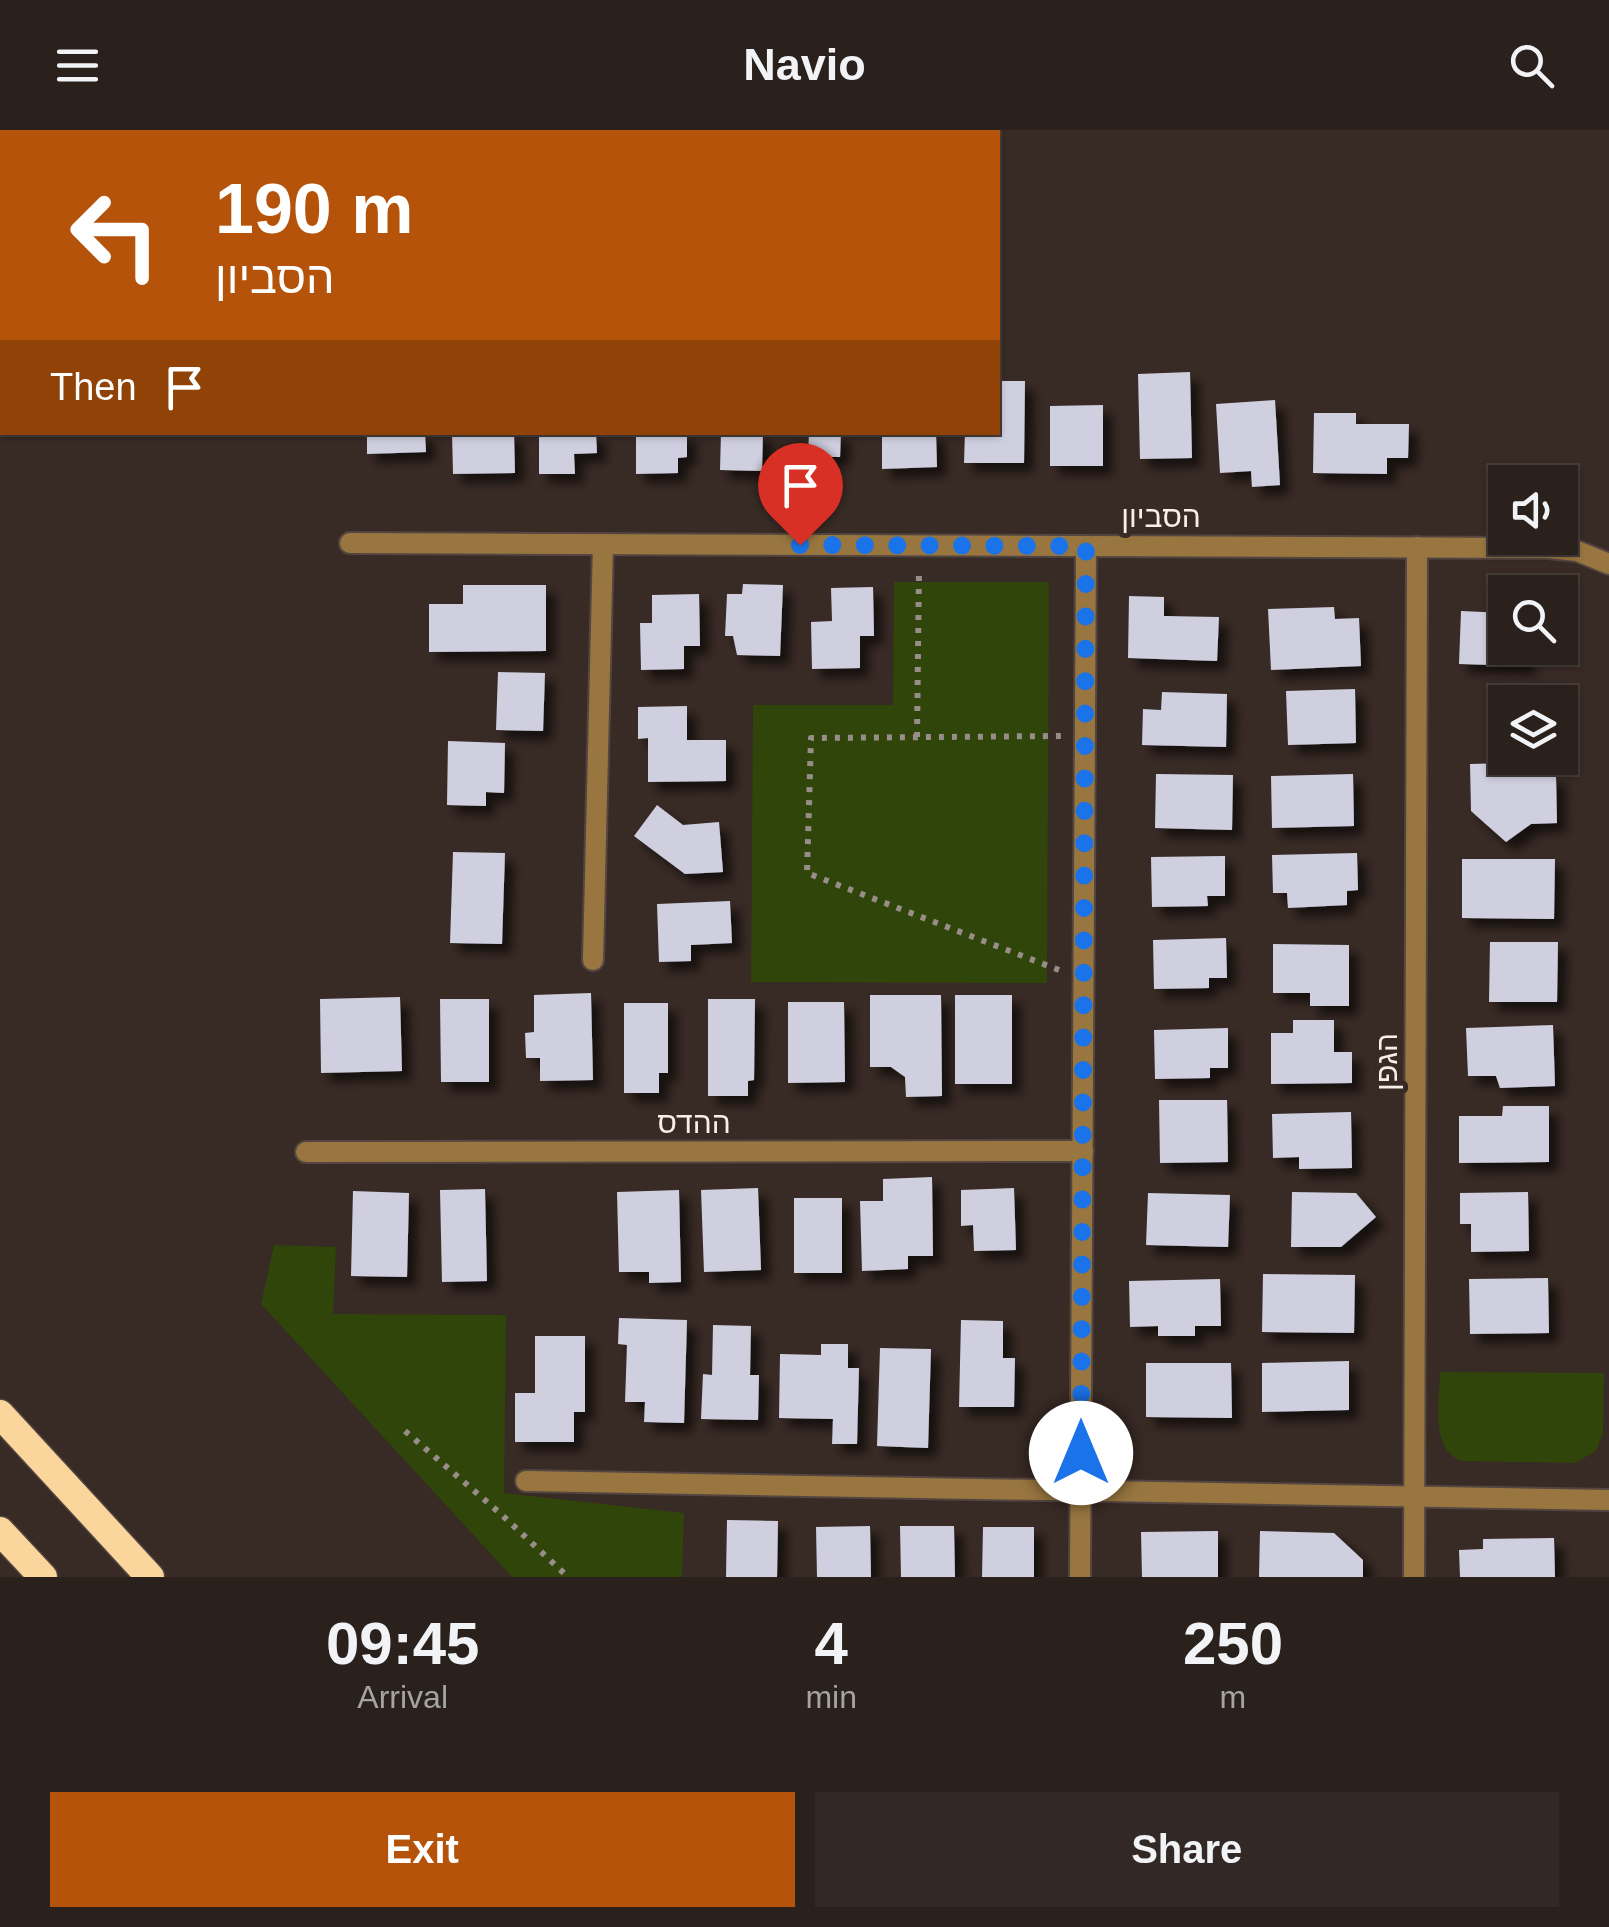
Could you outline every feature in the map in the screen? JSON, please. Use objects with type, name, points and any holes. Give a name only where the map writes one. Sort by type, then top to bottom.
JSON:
[{"type":"highway","points":[[0,1414],[150,1577]]},
{"type":"highway","points":[[0,1531],[43,1577]]},
{"type":"street","name":"הסביון","points":[[350,544],[1548,548],[1577,551],[1609,564]]},
{"type":"street","points":[[593,960],[603,544]]},
{"type":"street","points":[[1080,1577],[1086,546]]},
{"type":"street","name":"הגפן","points":[[1414,1577],[1417,548]]},
{"type":"street","name":"ההדס","points":[[306,1152],[1082,1151]]},
{"type":"street","points":[[526,1481],[1609,1500]]},
{"type":"path","points":[[916,737],[919,546]]},
{"type":"path","points":[[1084,980],[807,873],[811,738],[1085,735]]},
{"type":"path","points":[[405,1430],[568,1577]]},
{"type":"green space","points":[[894,582],[1049,582],[1047,983],[751,982],[753,705],[893,705]]},
{"type":"green space","points":[[274,1245],[336,1247],[333,1314],[506,1315],[504,1493],[684,1513],[682,1577],[512,1577],[261,1304]]},
{"type":"green space","points":[[1440,1372],[1604,1373],[1603,1433],[1596,1451],[1575,1463],[1461,1461],[1444,1445],[1440,1434]]},
{"type":"building","points":[[1190,372],[1192,458],[1140,459],[1138,374]]},
{"type":"building","points":[[1000,381],[1025,381],[1024,463],[964,463],[965,435],[1000,435]]},
{"type":"building","points":[[1275,400],[1280,485],[1252,487],[1251,471],[1220,473],[1216,404]]},
{"type":"building","points":[[1103,405],[1103,466],[1050,466],[1050,406]]},
{"type":"building","points":[[1314,413],[1356,413],[1356,424],[1409,424],[1408,458],[1387,458],[1387,474],[1313,473]]},
{"type":"building","points":[[367,435],[425,435],[426,452],[367,454]]},
{"type":"building","points":[[452,435],[514,435],[515,473],[453,474]]},
{"type":"building","points":[[539,435],[596,435],[597,453],[574,454],[575,474],[539,474]]},
{"type":"building","points":[[636,435],[687,435],[687,457],[678,458],[678,473],[636,474]]},
{"type":"building","points":[[721,435],[763,435],[762,471],[720,470]]},
{"type":"building","points":[[809,435],[841,435],[840,457],[808,457]]},
{"type":"building","points":[[882,435],[936,435],[937,467],[882,469]]},
{"type":"building","points":[[743,584],[783,585],[780,656],[737,655],[733,636],[725,636],[727,594],[742,594]]},
{"type":"building","points":[[463,585],[546,585],[546,651],[429,652],[429,604],[463,604]]},
{"type":"building","points":[[873,587],[874,636],[860,636],[860,668],[812,669],[811,622],[832,621],[831,588]]},
{"type":"building","points":[[699,594],[700,646],[684,646],[684,669],[641,670],[640,623],[652,623],[652,595]]},
{"type":"building","points":[[1129,596],[1164,597],[1164,616],[1219,617],[1217,661],[1128,658]]},
{"type":"building","points":[[1334,607],[1335,619],[1359,618],[1361,666],[1271,670],[1268,609]]},
{"type":"building","points":[[1461,611],[1488,612],[1488,665],[1459,664]]},
{"type":"building","points":[[498,672],[545,673],[543,731],[496,730]]},
{"type":"building","points":[[1355,689],[1356,743],[1288,745],[1286,691]]},
{"type":"building","points":[[1162,692],[1227,694],[1226,747],[1142,745],[1143,709],[1161,710]]},
{"type":"building","points":[[687,706],[687,740],[726,740],[726,781],[648,782],[648,738],[638,739],[638,707]]},
{"type":"building","points":[[448,741],[505,743],[504,793],[486,792],[486,806],[447,805]]},
{"type":"building","points":[[1470,764],[1488,764],[1488,775],[1556,775],[1557,823],[1531,824],[1506,842],[1471,811]]},
{"type":"building","points":[[1156,774],[1233,775],[1232,830],[1155,828]]},
{"type":"building","points":[[1353,774],[1354,826],[1272,828],[1271,776]]},
{"type":"building","points":[[657,805],[683,825],[719,822],[723,872],[685,874],[634,836]]},
{"type":"building","points":[[453,852],[505,853],[502,944],[450,943]]},
{"type":"building","points":[[1357,853],[1358,890],[1347,891],[1347,905],[1288,908],[1287,893],[1273,893],[1272,855]]},
{"type":"building","points":[[1225,856],[1225,896],[1207,896],[1208,906],[1152,907],[1151,857]]},
{"type":"building","points":[[1462,859],[1555,859],[1554,919],[1462,918]]},
{"type":"building","points":[[730,901],[732,943],[691,945],[691,961],[659,962],[657,904]]},
{"type":"building","points":[[1226,938],[1227,978],[1209,978],[1209,988],[1154,989],[1153,940]]},
{"type":"building","points":[[1490,942],[1558,942],[1557,1002],[1489,1002]]},
{"type":"building","points":[[1273,944],[1349,945],[1349,1006],[1310,1006],[1310,993],[1273,993]]},
{"type":"building","points":[[591,993],[593,1080],[540,1081],[540,1058],[526,1058],[525,1033],[534,1032],[534,995]]},
{"type":"building","points":[[870,995],[941,995],[942,1096],[906,1097],[905,1077],[891,1067],[870,1067]]},
{"type":"building","points":[[955,995],[1012,995],[1012,1084],[955,1084]]},
{"type":"building","points":[[400,997],[402,1071],[321,1073],[320,999]]},
{"type":"building","points":[[440,999],[489,999],[489,1082],[441,1082]]},
{"type":"building","points":[[708,999],[755,999],[754,1080],[748,1081],[748,1096],[708,1096]]},
{"type":"building","points":[[788,1002],[844,1002],[845,1082],[788,1083]]},
{"type":"building","points":[[624,1003],[668,1003],[668,1073],[659,1073],[659,1093],[624,1093]]},
{"type":"building","points":[[1293,1020],[1334,1020],[1334,1052],[1352,1052],[1352,1083],[1271,1084],[1271,1033],[1293,1033]]},
{"type":"building","points":[[1553,1025],[1555,1086],[1500,1088],[1496,1076],[1468,1076],[1466,1028]]},
{"type":"building","points":[[1228,1028],[1228,1068],[1210,1068],[1210,1078],[1155,1079],[1154,1030]]},
{"type":"building","points":[[1159,1100],[1227,1100],[1228,1162],[1160,1163]]},
{"type":"building","points":[[1503,1106],[1549,1106],[1549,1162],[1459,1163],[1459,1116],[1502,1116]]},
{"type":"building","points":[[1351,1112],[1352,1168],[1299,1169],[1299,1157],[1273,1158],[1272,1114]]},
{"type":"building","points":[[932,1177],[933,1256],[908,1256],[908,1269],[862,1271],[860,1201],[883,1201],[883,1179]]},
{"type":"building","points":[[758,1188],[761,1270],[704,1272],[701,1190]]},
{"type":"building","points":[[1014,1188],[1016,1250],[974,1251],[973,1225],[961,1226],[961,1190]]},
{"type":"building","points":[[485,1189],[487,1281],[442,1282],[440,1190]]},
{"type":"building","points":[[679,1190],[681,1282],[649,1283],[649,1272],[619,1272],[617,1192]]},
{"type":"building","points":[[353,1191],[409,1193],[407,1277],[351,1276]]},
{"type":"building","points":[[1292,1192],[1356,1193],[1376,1217],[1341,1247],[1291,1247]]},
{"type":"building","points":[[1528,1192],[1529,1251],[1471,1252],[1471,1224],[1460,1224],[1460,1193]]},
{"type":"building","points":[[1148,1193],[1230,1195],[1228,1247],[1146,1245]]},
{"type":"building","points":[[794,1198],[842,1198],[842,1273],[794,1273]]},
{"type":"building","points":[[1263,1274],[1355,1275],[1354,1333],[1262,1332]]},
{"type":"building","points":[[1548,1278],[1549,1333],[1470,1334],[1469,1279]]},
{"type":"building","points":[[1220,1279],[1221,1326],[1195,1326],[1195,1336],[1158,1336],[1158,1326],[1130,1327],[1129,1281]]},
{"type":"building","points":[[619,1318],[687,1320],[684,1423],[644,1422],[645,1402],[625,1402],[627,1345],[618,1344]]},
{"type":"building","points":[[961,1320],[1003,1321],[1003,1358],[1015,1358],[1014,1407],[959,1407]]},
{"type":"building","points":[[713,1325],[751,1326],[750,1375],[759,1375],[758,1420],[701,1419],[703,1374],[712,1375]]},
{"type":"building","points":[[535,1336],[585,1336],[585,1412],[574,1412],[574,1442],[515,1442],[515,1393],[535,1393]]},
{"type":"building","points":[[821,1344],[848,1344],[848,1368],[859,1368],[857,1444],[832,1444],[833,1419],[779,1418],[780,1354],[821,1355]]},
{"type":"building","points":[[880,1348],[931,1349],[928,1448],[877,1446]]},
{"type":"building","points":[[1349,1361],[1349,1410],[1262,1412],[1262,1363]]},
{"type":"building","points":[[1146,1363],[1231,1363],[1232,1418],[1146,1417]]},
{"type":"building","points":[[727,1520],[778,1521],[777,1577],[726,1577]]},
{"type":"building","points":[[870,1526],[871,1577],[817,1577],[816,1527]]},
{"type":"building","points":[[900,1526],[954,1526],[955,1577],[901,1577]]},
{"type":"building","points":[[983,1527],[1034,1527],[1034,1577],[982,1577]]},
{"type":"building","points":[[1218,1531],[1218,1577],[1142,1577],[1141,1532]]},
{"type":"building","points":[[1260,1531],[1334,1533],[1363,1560],[1363,1577],[1259,1577]]},
{"type":"building","points":[[1554,1538],[1555,1577],[1460,1577],[1459,1550],[1483,1549],[1483,1539]]},
{"type":"route","points":[[800,545],[1086,546],[1081,1453]]}]
